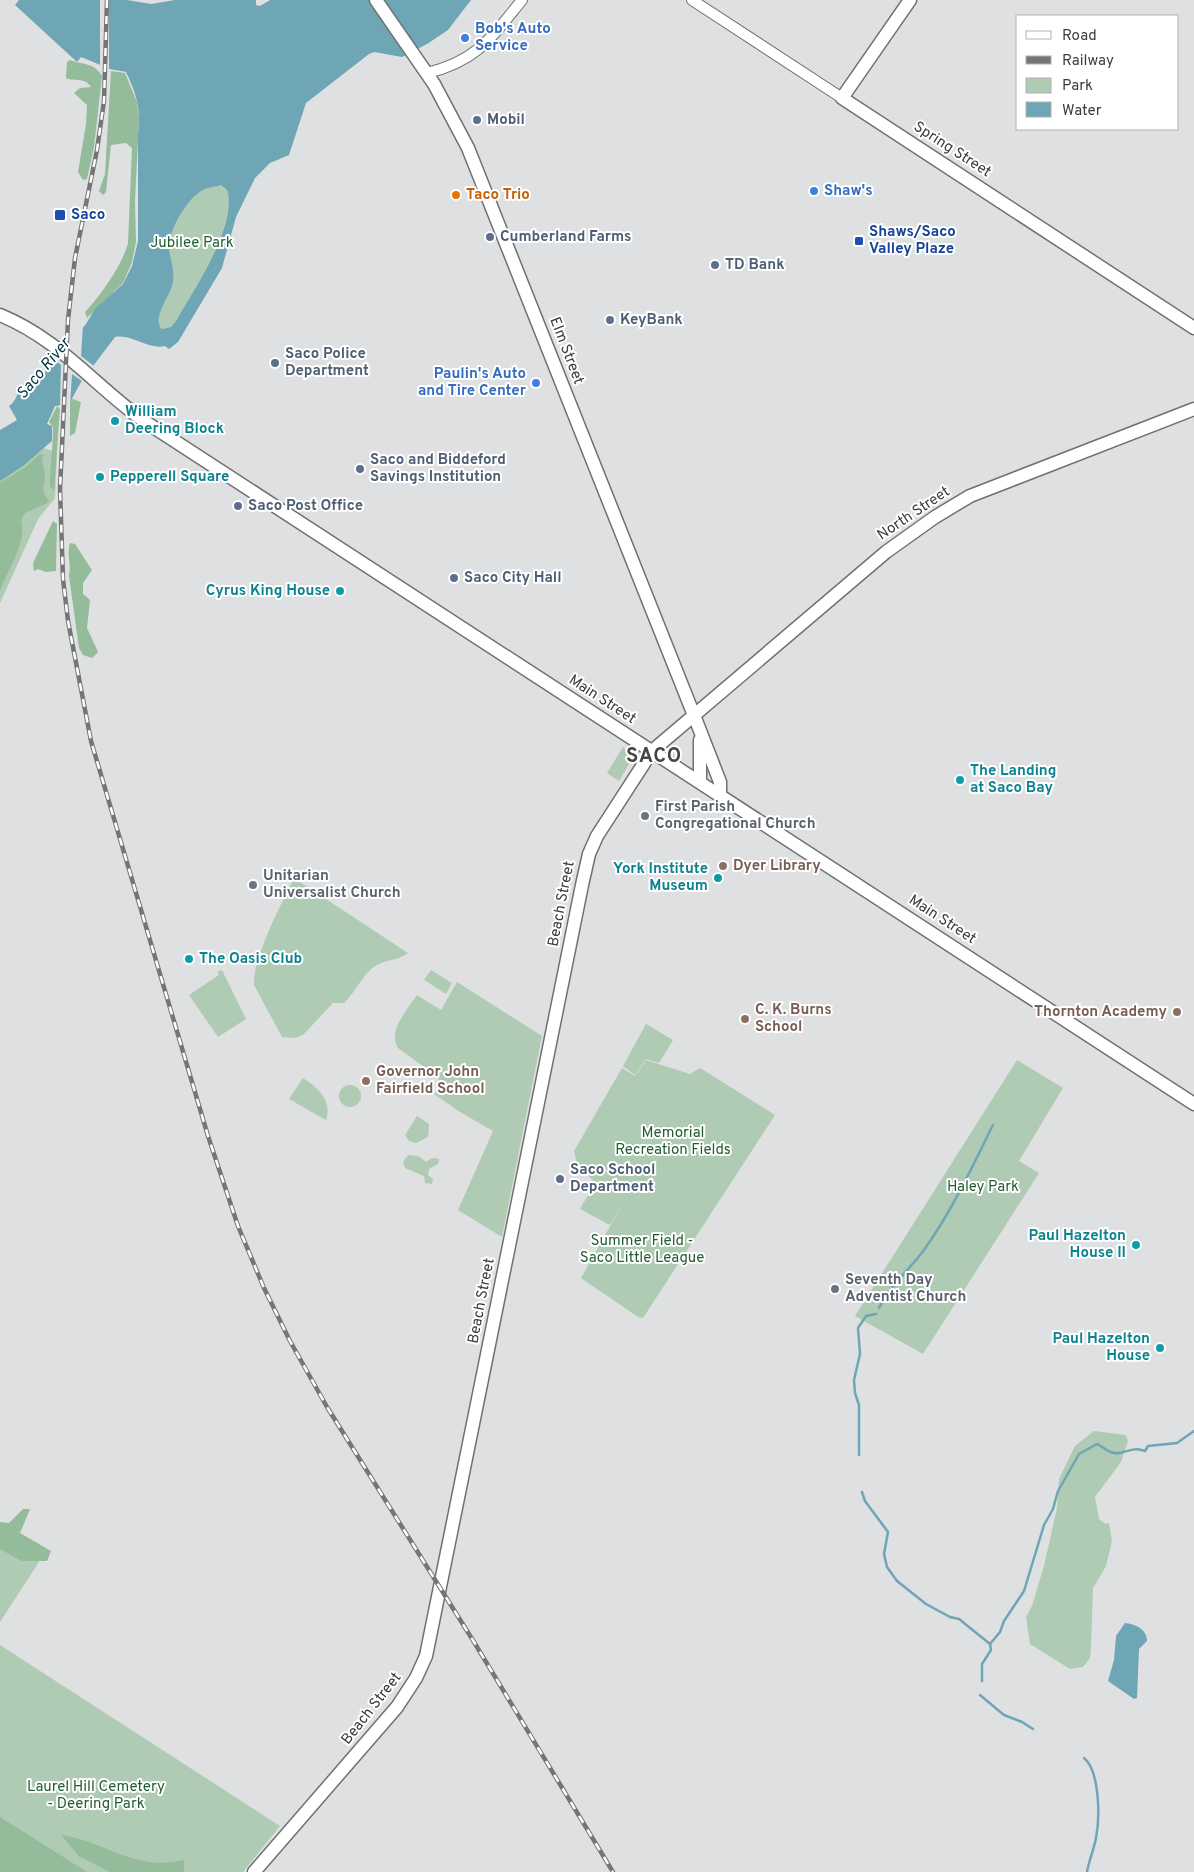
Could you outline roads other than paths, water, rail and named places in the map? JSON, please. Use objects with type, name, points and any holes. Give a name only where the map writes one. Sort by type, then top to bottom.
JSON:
[{"type":"main road","name":"Elm Street","points":[[376,0],[427,74],[455,122],[472,157],[694,715],[720,782],[720,795]]},
{"type":"main road","points":[[842,98],[910,0]]},
{"type":"main road","name":"Spring Street","points":[[842,98],[1194,328]]},
{"type":"main road","name":"Main Street","points":[[0,316],[29,328],[61,350],[144,421],[1194,1104]]},
{"type":"main road","name":"North Street","points":[[694,715],[880,557],[948,508],[983,491],[1194,409]]},
{"type":"main road","name":"Beach Street","points":[[254,1872],[397,1707],[416,1678],[424,1661],[438,1604],[589,854],[606,820],[652,751],[694,715]]},
{"type":"main road","name":"Elm Street","points":[[699,728],[700,782]]},
{"type":"street","points":[[427,74],[478,52],[522,0]]},
{"type":"street","name":"Spring Street","points":[[692,0],[842,98]]},
{"type":"water","points":[[19,0],[127,0],[151,4],[175,0],[256,0],[256,5],[260,6],[270,0],[373,0],[370,3],[375,0],[471,0],[448,30],[427,44],[402,57],[374,52],[369,54],[306,103],[289,155],[270,163],[255,178],[236,217],[222,268],[178,342],[169,349],[165,346],[152,346],[128,338],[115,337],[81,382],[69,404],[55,406],[47,424],[52,426],[52,441],[23,466],[0,481],[0,430],[17,420],[9,406],[14,402],[23,385],[34,376],[47,371],[86,324],[95,309],[123,284],[132,266],[138,241],[139,117],[133,88],[126,72],[110,69],[81,57],[77,62],[15,5]],"holes":[[[221,185],[227,190],[229,204],[226,221],[212,257],[176,321],[171,327],[162,329],[159,324],[160,313],[173,283],[169,242],[175,225],[185,208],[197,194],[205,189]]]},
{"type":"water","points":[[1125,1623],[1143,1630],[1147,1641],[1139,1649],[1137,1698],[1134,1699],[1108,1681],[1114,1660],[1116,1636]]},
{"type":"waterway","points":[[879,1308],[924,1250],[944,1220],[993,1125]]},
{"type":"waterway","points":[[859,1455],[859,1405],[855,1393],[854,1380],[860,1354],[858,1328],[866,1316],[876,1314]]},
{"type":"waterway","points":[[990,1644],[1000,1632],[1004,1621],[1024,1591],[1044,1525],[1053,1509],[1058,1491],[1079,1454],[1097,1444],[1107,1451],[1115,1453],[1135,1449],[1145,1451],[1148,1446],[1177,1443],[1194,1431]]},
{"type":"waterway","points":[[862,1492],[865,1501],[888,1532],[884,1554],[887,1567],[897,1581],[926,1604],[950,1617],[959,1619],[990,1644],[991,1650],[982,1664],[982,1681]]},
{"type":"waterway","points":[[980,1695],[1004,1715],[1022,1722],[1033,1729]]},
{"type":"waterway","points":[[1084,1758],[1093,1773],[1098,1795],[1096,1838],[1087,1872]]},
{"type":"railway","points":[[107,0],[104,101],[97,150],[75,258],[68,320],[60,489],[63,579],[68,621],[91,741],[208,1136],[238,1226],[264,1288],[290,1341],[327,1407],[474,1642],[613,1872]]},
{"type":"place","name":"Bob's Auto Service","points":[[465,38]]},
{"type":"place","name":"Mobil","points":[[477,120]]},
{"type":"place","name":"Shaw's","points":[[814,191]]},
{"type":"place","name":"Taco Trio","points":[[456,195]]},
{"type":"place","name":"Saco","points":[[60,215]]},
{"type":"place","name":"Cumberland Farms","points":[[490,237]]},
{"type":"place","name":"Shaws/Saco Valley Plaze","points":[[859,241]]},
{"type":"place","name":"TD Bank","points":[[715,265]]},
{"type":"place","name":"KeyBank","points":[[610,320]]},
{"type":"place","name":"Saco Police Department","points":[[275,363]]},
{"type":"place","name":"Paulin's Auto and Tire Center","points":[[536,383]]},
{"type":"place","name":"William Deering Block","points":[[115,421]]},
{"type":"place","name":"Saco and Biddeford Savings Institution","points":[[360,469]]},
{"type":"place","name":"Pepperell Square","points":[[100,477]]},
{"type":"place","name":"Saco Post Office","points":[[238,506]]},
{"type":"place","name":"Saco City Hall","points":[[454,578]]},
{"type":"place","name":"Cyrus King House","points":[[340,591]]},
{"type":"place","name":"The Landing at Saco Bay","points":[[960,780]]},
{"type":"place","name":"First Parish Congregational Church","points":[[645,816]]},
{"type":"place","name":"Dyer Library","points":[[723,866]]},
{"type":"place","name":"York Institute Museum","points":[[718,878]]},
{"type":"place","name":"Unitarian Universalist Church","points":[[253,885]]},
{"type":"place","name":"The Oasis Club","points":[[189,959]]},
{"type":"place","name":"Thornton Academy","points":[[1177,1012]]},
{"type":"place","name":"C. K. Burns School","points":[[745,1019]]},
{"type":"place","name":"Governor John Fairfield School","points":[[366,1081]]},
{"type":"place","name":"Saco School Department","points":[[560,1179]]},
{"type":"place","name":"Paul Hazelton House II","points":[[1136,1245]]},
{"type":"place","name":"Seventh Day Adventist Church","points":[[835,1289]]},
{"type":"place","name":"Paul Hazelton House","points":[[1160,1348]]},
{"type":"district","name":"SACO","points":[[654,757]]},
{"type":"park label","name":"Jubilee Park","points":[[192,243]]},
{"type":"park label","name":"Memorial Recreation Fields","points":[[673,1142]]},
{"type":"park label","name":"Haley Park","points":[[983,1187]]},
{"type":"park label","name":"Summer Field - Saco Little League","points":[[642,1250]]},
{"type":"park label","name":"Laurel Hill Cemetery - Deering Park","points":[[96,1796]]},
{"type":"water label","name":"Saco River","points":[[44,369]]}]
